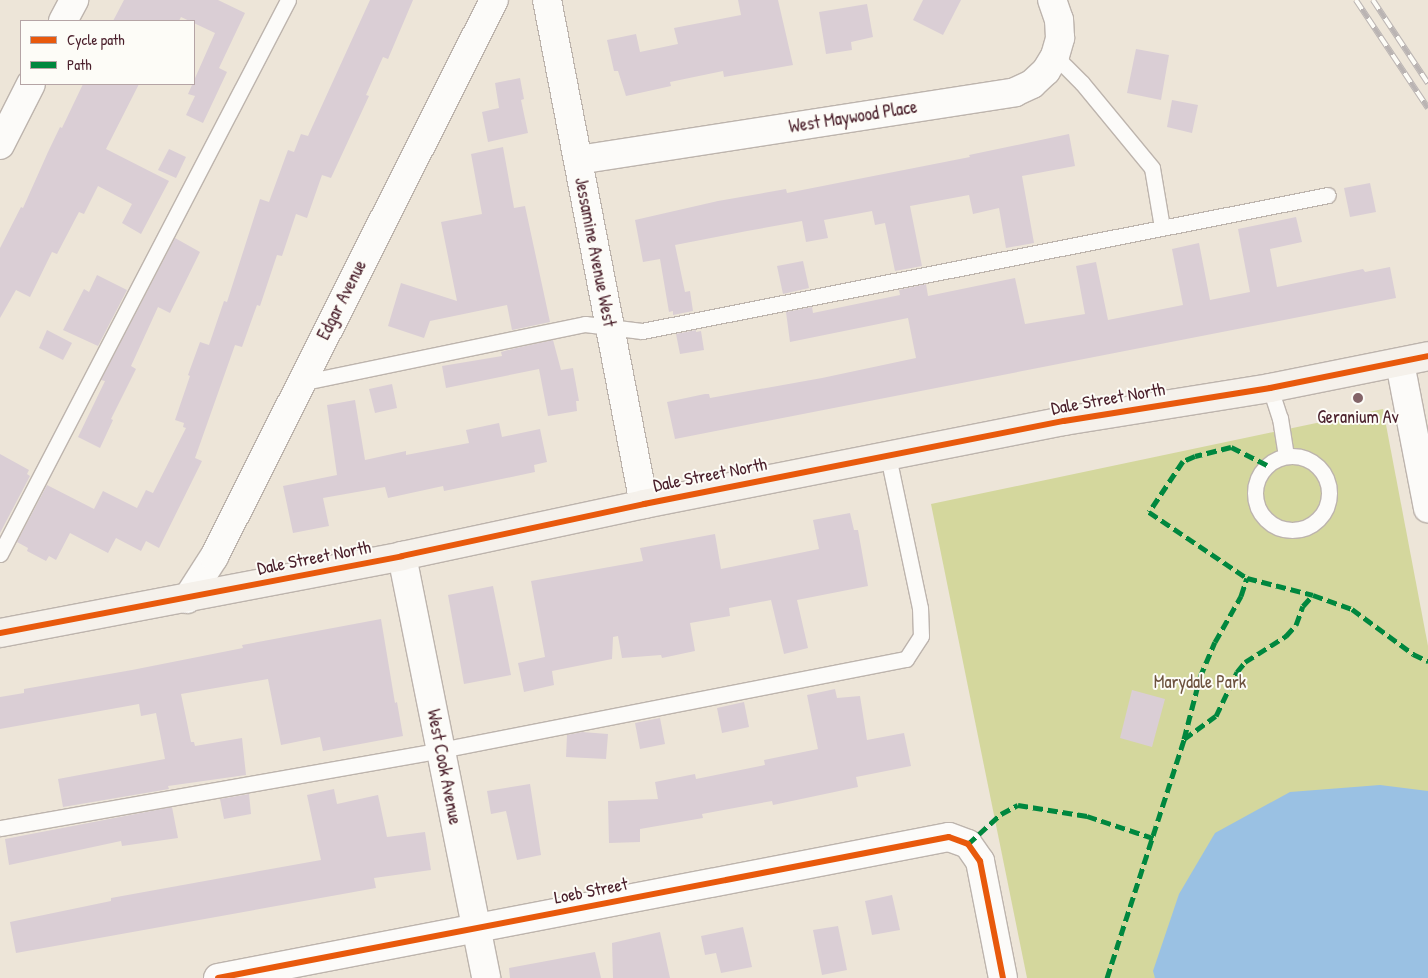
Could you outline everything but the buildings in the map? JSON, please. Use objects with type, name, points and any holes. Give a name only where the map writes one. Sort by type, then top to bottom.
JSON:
[{"type":"main road","name":"Dale Street North","points":[[0,633],[187,599],[402,556],[644,504],[1064,421],[1270,388],[1428,356]]},
{"type":"street","points":[[64,20],[74,0]]},
{"type":"street","name":"Edgar Avenue","points":[[187,599],[214,557],[494,0]]},
{"type":"street","name":"Jessamine Avenue West","points":[[547,0],[644,504]]},
{"type":"street","name":"West Maywood Place","points":[[578,160],[1006,94],[1032,84],[1046,72],[1055,56],[1060,38],[1060,20],[1052,0]]},
{"type":"street","points":[[0,144],[30,85]]},
{"type":"street","points":[[1400,363],[1428,508]]},
{"type":"street","name":"West Cook Avenue","points":[[402,556],[486,978]]},
{"type":"street","name":"Loeb Street","points":[[218,978],[949,837],[968,844],[980,861],[1003,978]]},
{"type":"lane","points":[[0,554],[288,0]]},
{"type":"lane","points":[[1055,56],[1082,83],[1152,168],[1162,227]]},
{"type":"lane","points":[[300,383],[584,324],[642,331],[1328,195]]},
{"type":"lane","points":[[1270,388],[1280,418],[1286,456]]},
{"type":"lane","points":[[0,828],[441,750],[906,659],[921,636],[920,608],[888,456]]},
{"type":"lane","points":[[1286,456],[1299,456],[1315,464],[1326,479],[1329,491],[1328,503],[1322,514],[1314,523],[1302,528],[1278,527],[1260,511],[1256,499],[1256,487],[1260,475],[1267,465],[1286,456]]},
{"type":"green space","name":"Marydale Park","points":[[1383,409],[1428,646],[1428,978],[1027,978],[931,504]]},
{"type":"water","points":[[1380,785],[1428,791],[1428,978],[1155,978],[1153,971],[1179,894],[1215,833],[1290,792]]},
{"type":"railway","points":[[1356,0],[1428,108]]},
{"type":"railway","points":[[1373,0],[1428,83]]},
{"type":"marked path","points":[[1267,465],[1231,447],[1195,456],[1183,461],[1149,512],[1247,578],[1313,595],[1352,609],[1413,654],[1428,661]]},
{"type":"marked path","points":[[1184,739],[1200,677],[1215,642],[1241,596],[1247,578]]},
{"type":"marked path","points":[[1107,978],[1184,739],[1216,716],[1237,672],[1245,662],[1286,636],[1296,625],[1303,606],[1313,595]]},
{"type":"marked path","points":[[968,844],[1001,814],[1018,805],[1087,816],[1153,838]]},
{"type":"cycle path","points":[[0,633],[402,556],[644,504],[1064,421],[1270,388],[1428,356]]},
{"type":"cycle path","points":[[218,978],[949,837],[968,844],[980,861],[1003,978]]},
{"type":"place","name":"Geranium Av","points":[[1358,398]]}]
